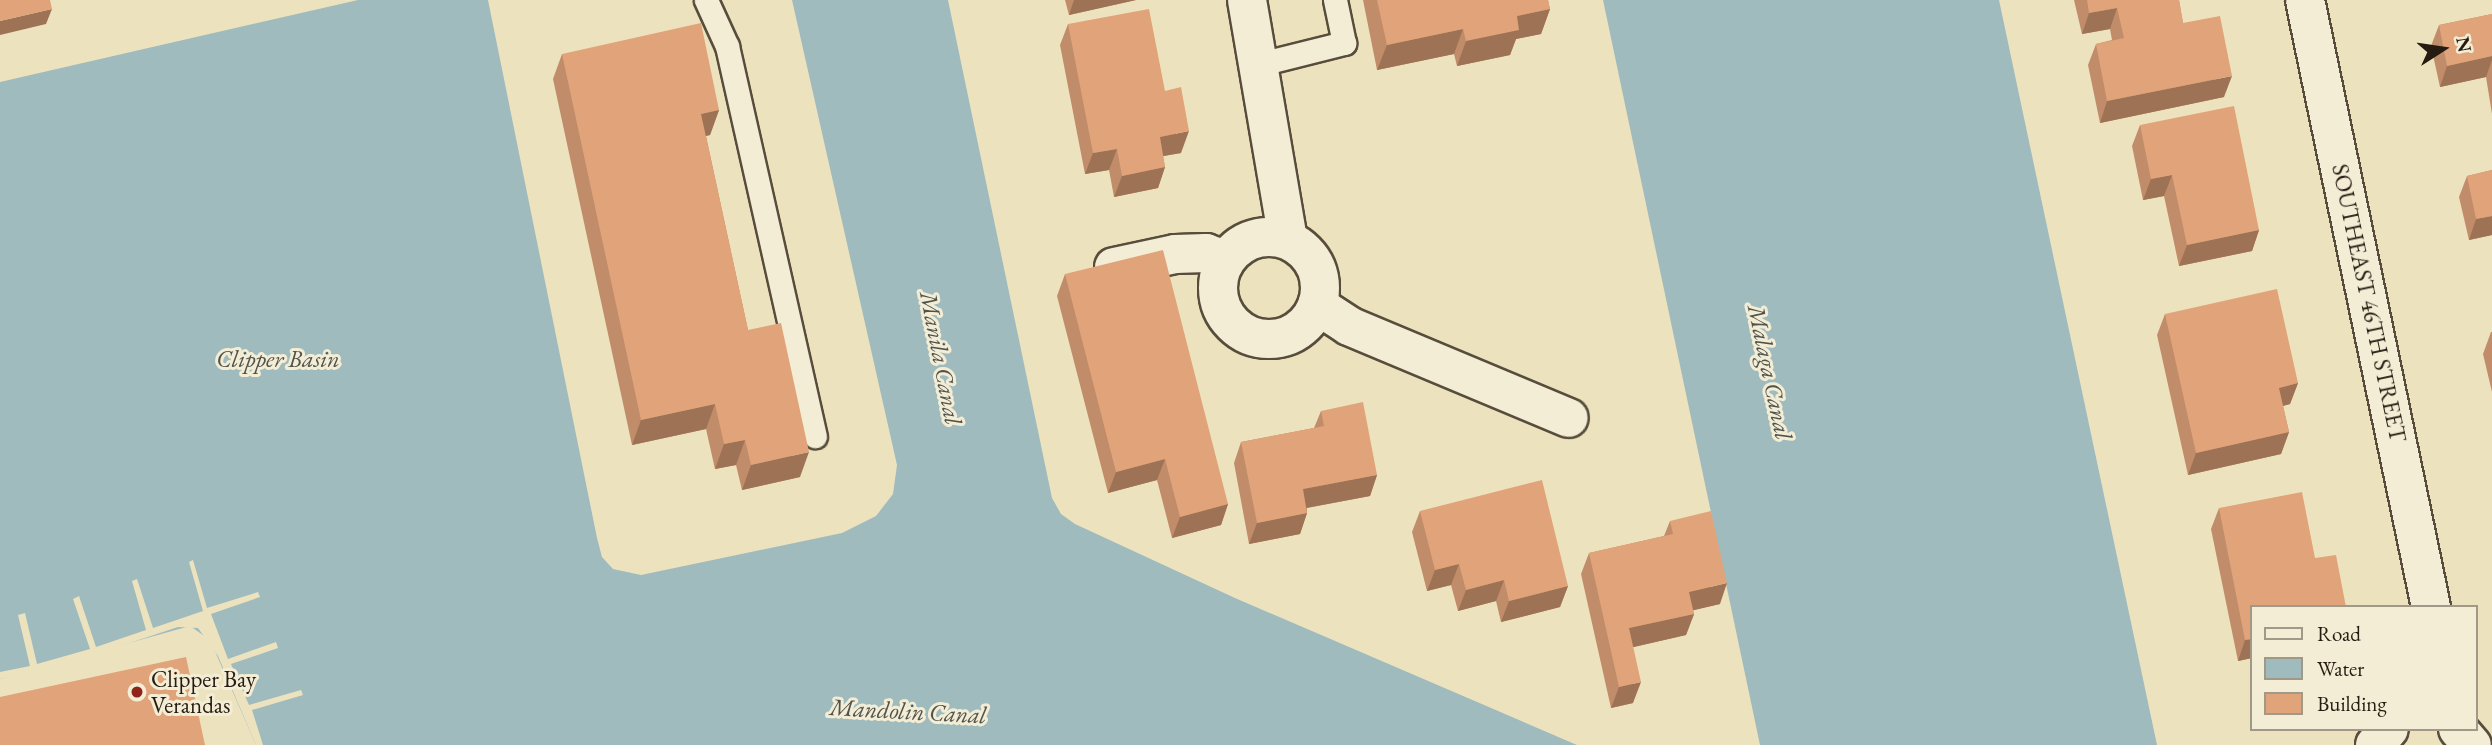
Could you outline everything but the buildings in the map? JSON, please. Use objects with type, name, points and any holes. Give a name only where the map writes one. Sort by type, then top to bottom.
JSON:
[{"type":"street","points":[[1247,0],[1288,240]]},
{"type":"street","name":"SOUTHEAST 46TH STREET","points":[[2305,0],[2431,605]]},
{"type":"street","points":[[1253,239],[1288,240],[1312,260],[1318,274],[1317,305],[1308,322],[1274,339],[1238,329],[1218,297],[1225,260],[1253,239]]},
{"type":"street","points":[[1074,276],[1175,254],[1206,253],[1225,260]]},
{"type":"street","points":[[1317,305],[1349,326],[1569,418]]},
{"type":"street","points":[[2375,745],[2387,731]]},
{"type":"street","points":[[2460,731],[2472,745]]},
{"type":"lane","points":[[706,0],[727,46],[815,436]]},
{"type":"lane","points":[[1260,64],[1344,43],[1335,0]]},
{"type":"water","points":[[358,0],[488,0],[597,538],[602,557],[613,569],[641,575],[842,533],[876,516],[893,494],[897,465],[792,0],[948,0],[1052,498],[1061,514],[1075,524],[1235,598],[1577,745],[256,745],[210,640],[190,626],[0,679],[0,82]]},
{"type":"water","name":"Malaga Canal","points":[[1603,0],[1999,0],[2157,745],[1760,745]]},
{"type":"pier","points":[[193,560],[207,608],[258,592],[260,597],[211,614],[228,659],[276,642],[278,648],[231,664],[249,705],[301,690],[303,695],[252,710],[263,745],[256,745],[218,656],[198,628],[178,627],[75,661],[0,679],[0,672],[30,666],[18,615],[25,613],[37,664],[90,649],[73,599],[79,596],[96,647],[146,630],[132,581],[137,579],[153,628],[203,611],[189,562]]},
{"type":"place","name":"Clipper Bay Verandas","points":[[137,692]]},
{"type":"water label","name":"Manila Canal","points":[[941,358]]},
{"type":"water label","name":"Clipper Basin","points":[[278,359]]},
{"type":"water label","name":"Mandolin Canal","points":[[908,711]]}]
